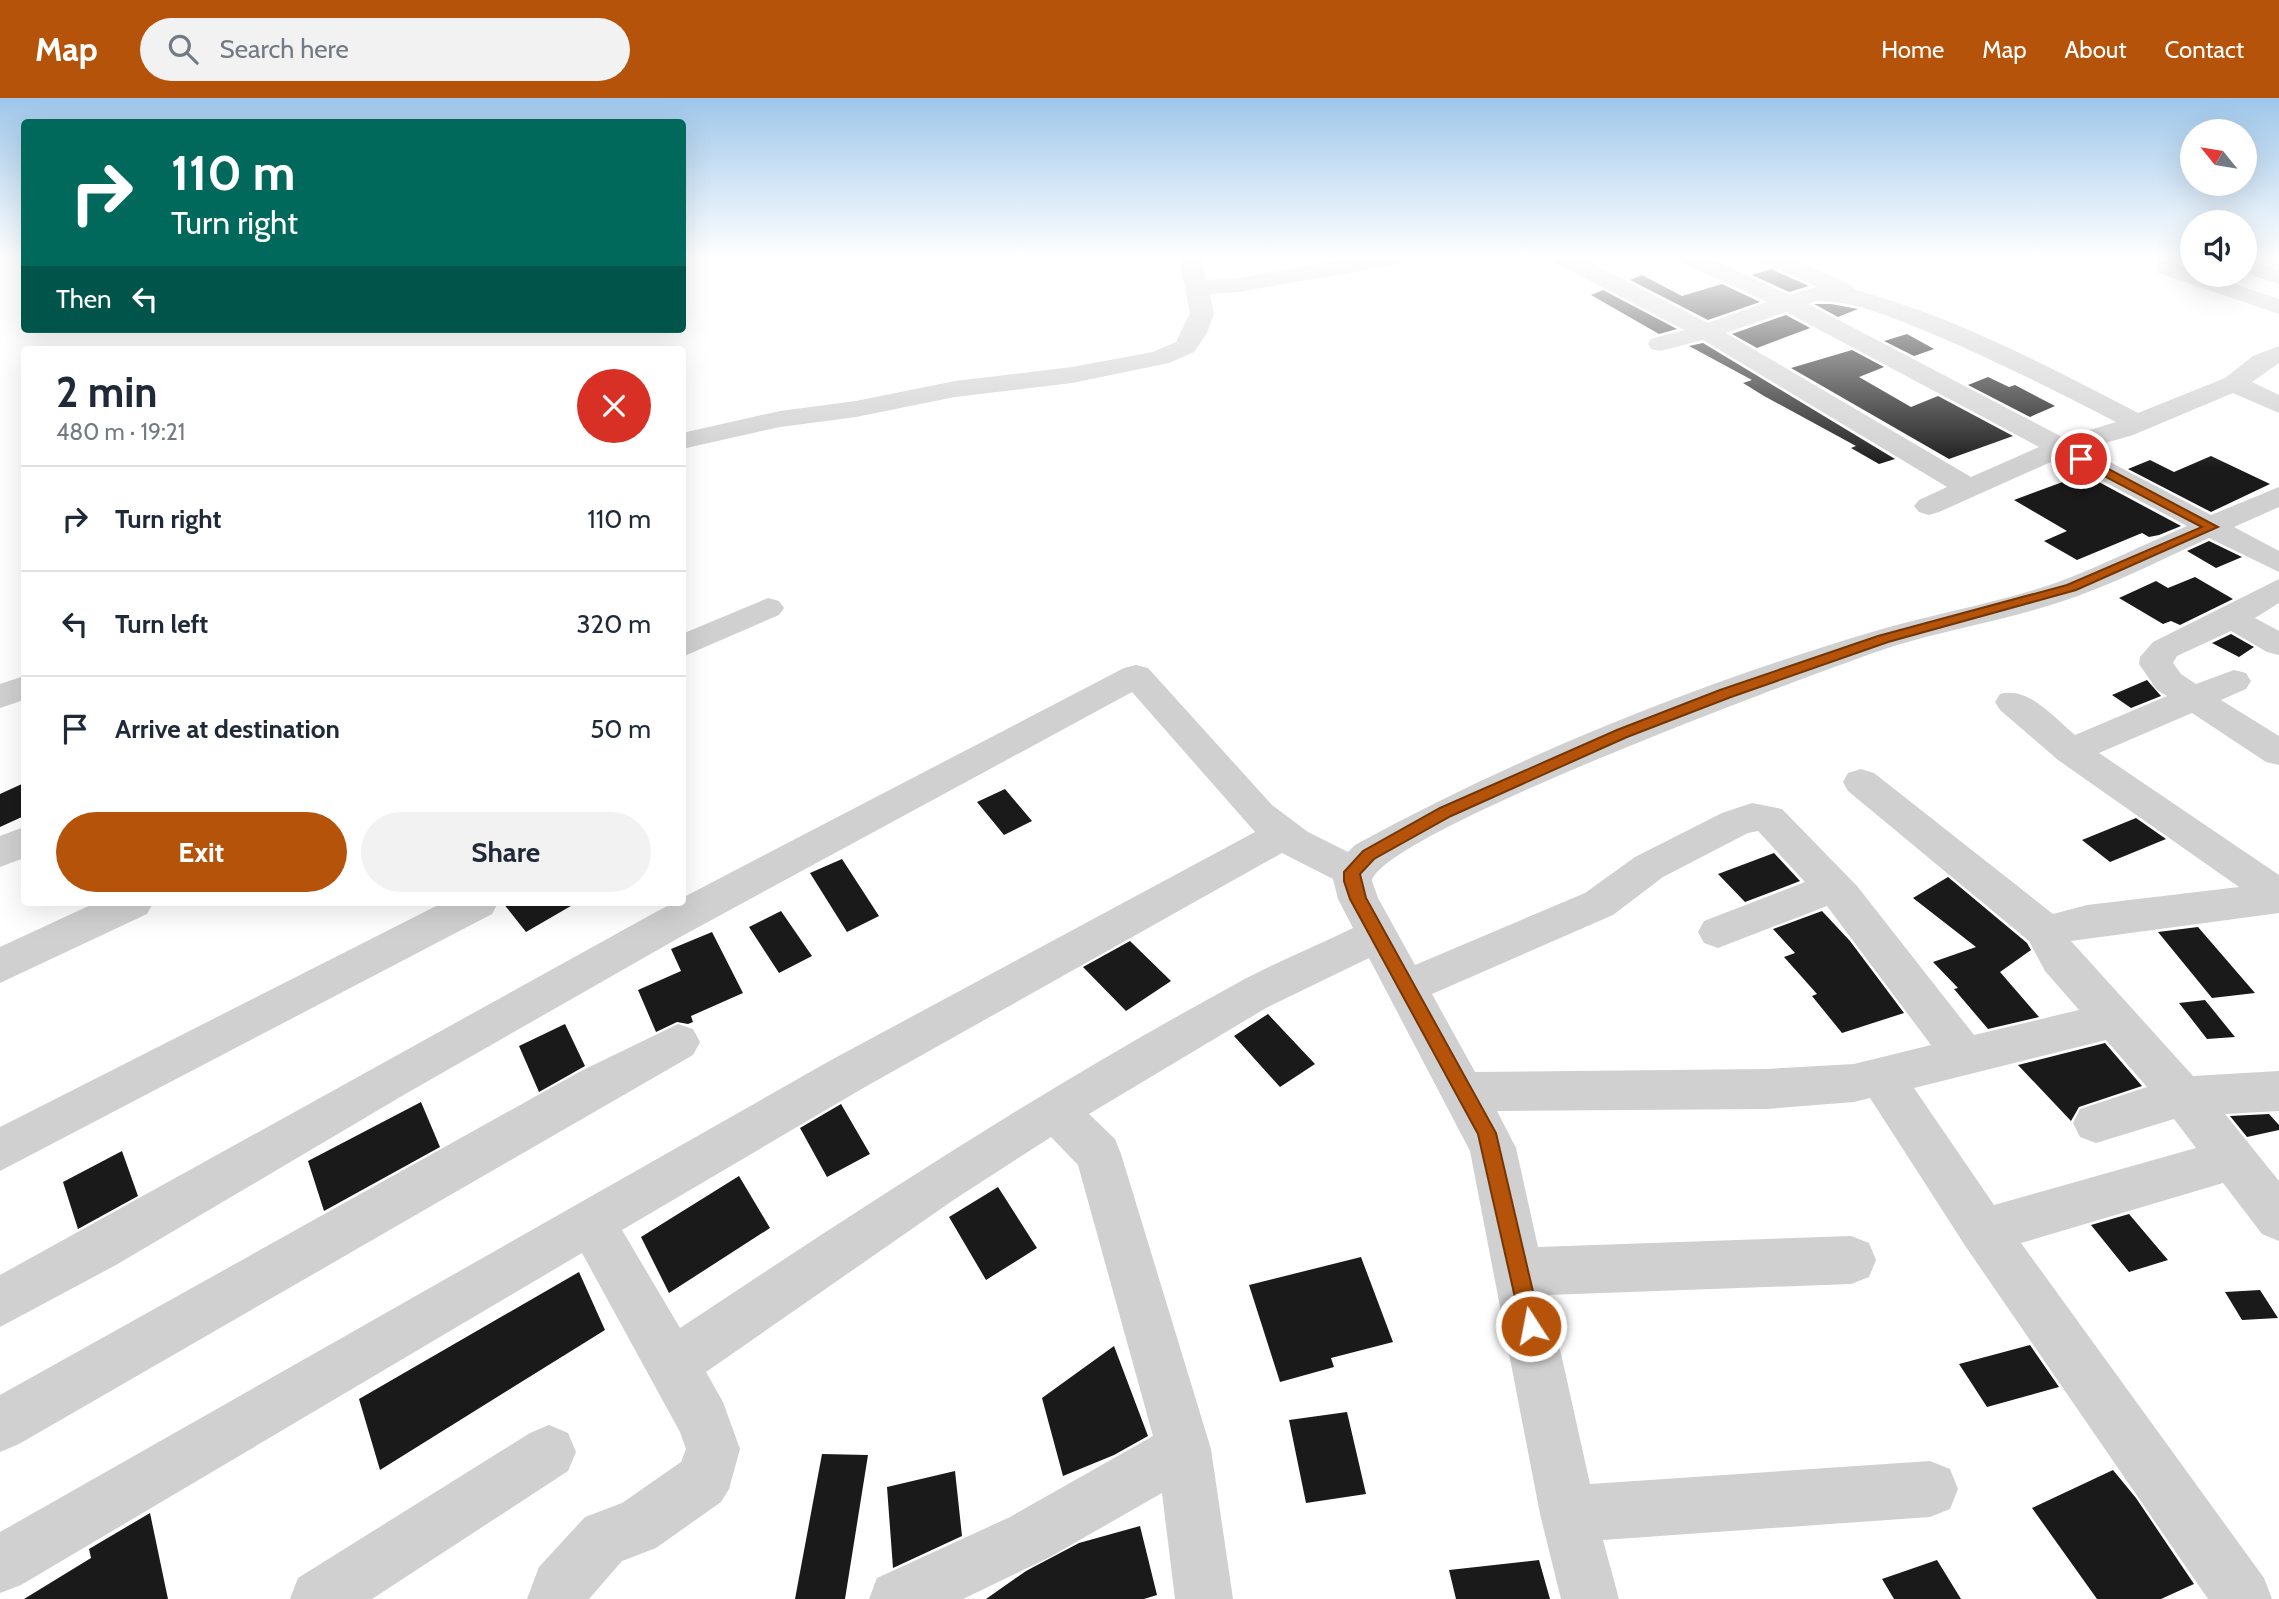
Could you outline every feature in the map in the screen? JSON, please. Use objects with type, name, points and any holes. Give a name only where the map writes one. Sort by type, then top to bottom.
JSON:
[{"type":"street","points":[[686,440],[780,419],[856,409],[955,389],[1072,375],[1160,358],[1185,347],[1197,327]]},
{"type":"street","points":[[1696,327],[1968,487]]},
{"type":"street","points":[[1660,344],[1719,327]]},
{"type":"street","points":[[1833,327],[2279,563]]},
{"type":"street","points":[[1934,327],[2010,357],[2137,423]]},
{"type":"street","points":[[1929,506],[2060,448],[2137,423],[2234,383],[2273,361]]},
{"type":"street","points":[[2234,383],[2279,405]]},
{"type":"street","points":[[1590,1599],[1568,1514],[1493,1149],[1358,899],[1352,881],[1353,872],[1369,855],[1446,812],[1622,734],[1726,693],[1883,639],[2071,587],[2279,496]]},
{"type":"street","points":[[2279,589],[2232,618],[2165,649],[2157,657],[2160,672],[2169,682],[2279,753]]},
{"type":"street","points":[[686,645],[768,608]]},
{"type":"street","points":[[2232,618],[2279,645]]},
{"type":"street","points":[[0,1302],[106,1246],[388,1080],[676,920],[928,782],[1136,676],[1259,815],[1283,834],[1353,872]]},
{"type":"street","points":[[2071,751],[2234,681]]},
{"type":"street","points":[[0,697],[21,689]]},
{"type":"street","points":[[2012,702],[2071,751],[2279,896]]},
{"type":"street","points":[[1861,782],[2049,934]]},
{"type":"street","points":[[1406,987],[1600,904],[1648,867],[1752,817],[1769,820],[1834,887],[1964,1056]]},
{"type":"street","points":[[0,1564],[849,1073],[1283,834]]},
{"type":"street","points":[[0,853],[21,842]]},
{"type":"street","points":[[1718,932],[1834,887]]},
{"type":"street","points":[[2279,896],[2087,921],[2050,931],[2048,938],[2060,959],[2183,1096],[2279,1218]]},
{"type":"street","points":[[0,965],[127,906]]},
{"type":"street","points":[[0,1150],[472,906]]},
{"type":"street","points":[[671,1364],[938,1184],[1055,1110],[1251,996],[1378,935]]},
{"type":"street","points":[[1464,1092],[1767,1089],[1854,1083],[2112,1020]]},
{"type":"street","points":[[0,1425],[597,1085],[678,1042]]},
{"type":"street","points":[[1880,1075],[1983,1231],[2243,1599]]},
{"type":"street","points":[[2096,1123],[2183,1096],[2279,1091]]},
{"type":"street","points":[[1055,1110],[1097,1154],[1184,1449],[1204,1599]]},
{"type":"street","points":[[1983,1231],[2232,1158]]},
{"type":"street","points":[[556,1599],[560,1588],[605,1536],[635,1528],[701,1482],[709,1469],[713,1449],[704,1422],[591,1223]]},
{"type":"street","points":[[1520,1272],[1851,1260]]},
{"type":"street","points":[[898,1599],[1030,1536],[1184,1449]]},
{"type":"street","points":[[319,1599],[549,1451]]},
{"type":"street","points":[[1568,1514],[1930,1489]]},
{"type":"building","points":[[1647,327],[1677,329],[1659,334]]},
{"type":"building","points":[[1752,327],[1810,328],[1757,348],[1732,334]]},
{"type":"building","points":[[1907,334],[1934,349],[1914,356],[1884,341]]},
{"type":"building","points":[[1703,343],[1895,459],[1879,464],[1851,448],[1856,446],[1743,383],[1752,380],[1689,346]]},
{"type":"building","points":[[1852,350],[1884,367],[1859,377],[1911,407],[1938,396],[2013,436],[1949,459],[1791,368]]},
{"type":"building","points":[[1988,377],[2009,387],[2015,385],[2055,406],[2030,417],[1968,385]]},
{"type":"building","points":[[2211,456],[2270,484],[2211,512],[2128,469],[2150,460],[2174,472]]},
{"type":"building","points":[[2079,476],[2092,483],[2097,481],[2181,526],[2149,537],[2142,533],[2077,560],[2044,541],[2067,531],[2014,500]]},
{"type":"building","points":[[2209,541],[2242,557],[2216,568],[2187,551]]},
{"type":"building","points":[[2195,577],[2233,599],[2180,625],[2171,621],[2163,624],[2119,598],[2156,581],[2168,588]]},
{"type":"building","points":[[2231,634],[2254,647],[2239,657],[2212,643]]},
{"type":"building","points":[[2147,680],[2161,696],[2131,708],[2112,695]]},
{"type":"building","points":[[21,784],[21,817],[0,827],[0,794]]},
{"type":"building","points":[[1005,789],[1032,821],[1004,835],[977,802]]},
{"type":"building","points":[[2136,818],[2166,839],[2110,862],[2082,840]]},
{"type":"building","points":[[1774,853],[1800,881],[1745,902],[1718,874]]},
{"type":"building","points":[[842,859],[879,916],[847,932],[810,873]]},
{"type":"building","points":[[1948,877],[2027,943],[2031,950],[2000,972],[2039,1017],[1988,1029],[1954,989],[1958,988],[1933,962],[1976,947],[1913,898]]},
{"type":"building","points":[[505,906],[571,906],[526,932]]},
{"type":"building","points":[[781,911],[812,956],[779,973],[749,927]]},
{"type":"building","points":[[1822,911],[1850,941],[1904,1013],[1842,1033],[1812,996],[1817,994],[1784,957],[1795,953],[1773,929]]},
{"type":"building","points":[[2198,927],[2255,993],[2212,998],[2158,932]]},
{"type":"building","points":[[712,932],[743,993],[691,1016],[693,1022],[677,1022],[656,1032],[638,990],[681,971],[671,949]]},
{"type":"building","points":[[1130,941],[1171,981],[1126,1011],[1083,967]]},
{"type":"building","points":[[2205,1000],[2235,1037],[2207,1039],[2179,1003]]},
{"type":"building","points":[[1268,1014],[1315,1064],[1280,1087],[1234,1036]]},
{"type":"building","points":[[565,1024],[585,1066],[539,1092],[519,1046]]},
{"type":"building","points":[[2105,1043],[2142,1086],[2079,1107],[2071,1121],[2018,1065]]},
{"type":"building","points":[[421,1102],[440,1147],[324,1211],[308,1161]]},
{"type":"building","points":[[841,1104],[870,1154],[827,1177],[800,1128]]},
{"type":"building","points":[[2269,1114],[2279,1125],[2279,1130],[2247,1137],[2230,1116]]},
{"type":"building","points":[[122,1151],[138,1196],[78,1229],[63,1182]]},
{"type":"building","points":[[739,1176],[770,1228],[669,1293],[641,1237]]},
{"type":"building","points":[[998,1187],[1037,1248],[986,1280],[949,1217]]},
{"type":"building","points":[[2129,1214],[2168,1260],[2129,1272],[2091,1225]]},
{"type":"building","points":[[1361,1257],[1393,1342],[1331,1358],[1334,1367],[1280,1382],[1249,1285]]},
{"type":"building","points":[[579,1272],[605,1330],[380,1470],[359,1399]]},
{"type":"building","points":[[2260,1290],[2278,1318],[2242,1320],[2225,1292]]},
{"type":"building","points":[[2030,1345],[2059,1387],[1987,1407],[1959,1364]]},
{"type":"building","points":[[1114,1346],[1148,1436],[1114,1455],[1063,1476],[1042,1398]]},
{"type":"building","points":[[1347,1412],[1366,1494],[1306,1503],[1289,1420]]},
{"type":"building","points":[[822,1454],[868,1455],[845,1599],[795,1599]]},
{"type":"building","points":[[2113,1470],[2136,1498],[2194,1584],[2161,1599],[2097,1599],[2032,1508]]},
{"type":"building","points":[[955,1471],[962,1536],[893,1568],[887,1487]]},
{"type":"building","points":[[150,1513],[168,1599],[24,1599],[91,1558],[89,1549]]},
{"type":"building","points":[[1140,1526],[1157,1595],[1144,1599],[986,1599],[1026,1571],[1079,1543]]},
{"type":"building","points":[[1539,1560],[1550,1599],[1456,1599],[1449,1570]]},
{"type":"building","points":[[1937,1560],[1961,1599],[1894,1599],[1882,1579]]},
{"type":"route","points":[[1531,1326],[1493,1149],[1487,1133],[1358,899],[1352,881],[1353,872],[1369,855],[1446,812],[1622,734],[1726,693],[1883,639],[2071,587],[2212,527],[2081,459]]}]
